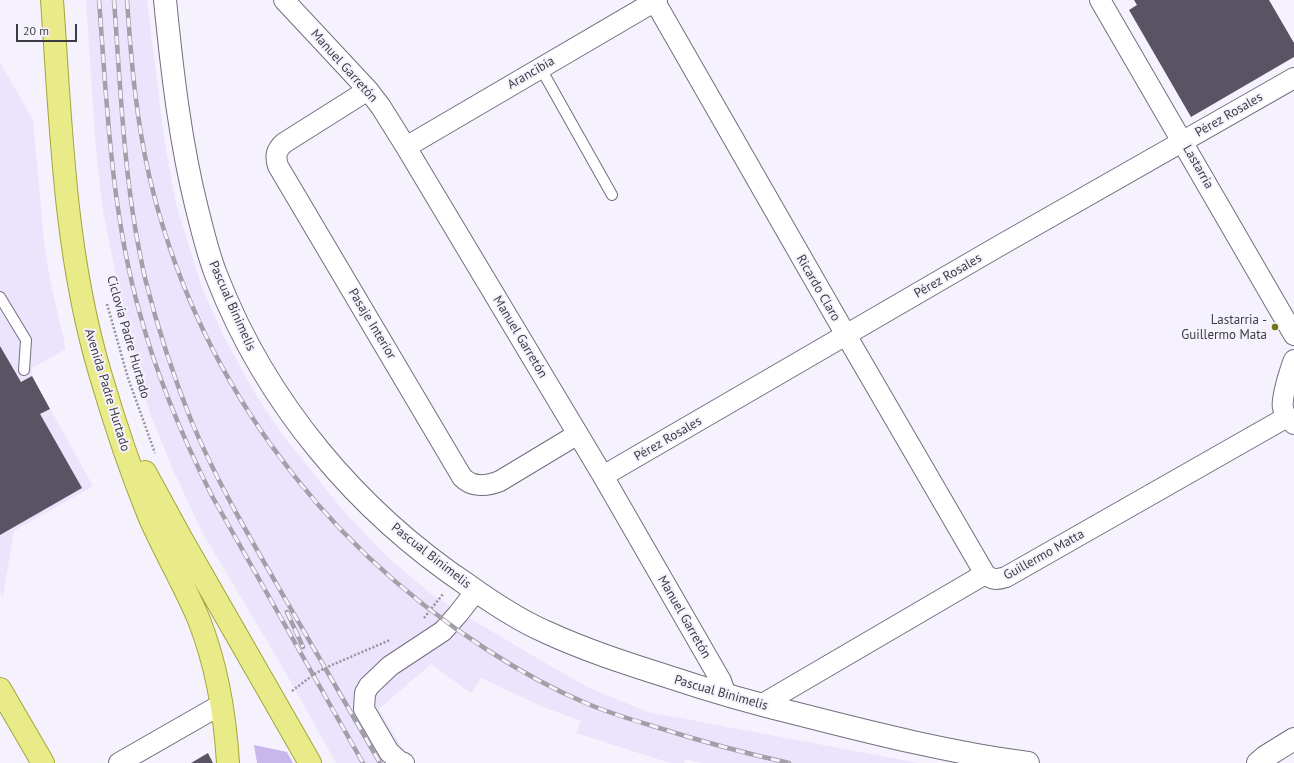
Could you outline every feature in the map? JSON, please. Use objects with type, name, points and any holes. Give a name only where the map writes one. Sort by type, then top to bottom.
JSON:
[{"type":"main road","name":"Avenida Padre Hurtado","points":[[52,0],[67,202],[72,247],[88,326],[99,371],[128,460],[150,517],[198,619],[210,651],[222,704],[228,763]]},
{"type":"main road","points":[[111,409],[181,538],[310,763]]},
{"type":"main road","points":[[0,689],[43,763]]},
{"type":"street","name":"Pascual Binimelis","points":[[165,0],[172,77],[184,150],[194,197],[215,274],[230,308],[249,347],[264,373],[309,437],[341,476],[376,513],[402,536],[436,563],[508,612],[578,646],[623,663],[761,705],[906,740],[1028,763]]},
{"type":"street","name":"Manuel Garretón","points":[[284,0],[368,90],[381,107],[603,476],[721,681],[726,695]]},
{"type":"street","name":"Arancibia","points":[[406,147],[655,0]]},
{"type":"street","name":"Ricardo Claro","points":[[655,0],[846,335],[985,574]]},
{"type":"street","name":"Lastarria","points":[[1100,0],[1294,336]]},
{"type":"street","name":"Pérez Rosales","points":[[603,476],[1294,78]]},
{"type":"street","name":"Pasaje Interior","points":[[368,90],[284,143],[279,147],[276,159],[278,166],[462,477],[466,481],[480,485],[493,484],[578,434]]},
{"type":"street","name":"Guillermo Matta","points":[[761,705],[985,574],[989,578],[995,580],[1006,577],[1290,420],[1282,406],[1282,400],[1294,360]]},
{"type":"street","points":[[404,763],[399,761],[389,752],[364,709],[365,693],[369,686],[390,666],[443,631],[458,614],[469,586]]},
{"type":"street","points":[[119,763],[222,704]]},
{"type":"street","points":[[1266,757],[1294,739]]},
{"type":"lane","points":[[540,68],[612,194]]},
{"type":"lane","points":[[0,297],[26,340],[24,370]]},
{"type":"path","name":"Ciclovía Padre Hurtado","points":[[106,299],[128,378],[158,459]]},
{"type":"path","points":[[420,622],[444,593],[469,586]]},
{"type":"path","points":[[276,703],[313,675],[325,668],[394,638]]},
{"type":"shaded area","points":[[86,0],[147,0],[163,130],[175,200],[202,288],[225,339],[256,395],[282,434],[345,513],[392,561],[430,593],[535,657],[589,688],[648,712],[919,763],[702,763],[686,759],[684,763],[670,763],[576,733],[581,721],[543,707],[481,678],[471,693],[431,664],[379,709],[411,763],[336,763],[283,668],[202,532],[174,472],[150,414],[130,347],[103,212],[96,151]]},
{"type":"shaded area","points":[[0,62],[33,120],[44,240],[50,280],[66,349],[32,368],[32,376],[93,486],[14,531],[3,597],[0,592]]},
{"type":"shaded area","points":[[254,745],[287,752],[293,763],[257,763]]},
{"type":"building","points":[[1134,0],[1269,0],[1294,43],[1294,57],[1191,117],[1129,10],[1137,5]]},
{"type":"building","points":[[0,346],[21,382],[32,376],[50,409],[40,414],[82,488],[0,535]]},
{"type":"building","points":[[208,753],[213,763],[191,763]]},
{"type":"railway","points":[[99,0],[108,119],[116,198],[130,276],[154,361],[181,430],[212,496],[363,763]]},
{"type":"railway","points":[[114,0],[124,142],[133,212],[146,282],[172,369],[191,420],[224,490],[261,558],[380,763]]},
{"type":"railway","points":[[127,0],[132,66],[144,154],[170,247],[197,317],[231,383],[271,445],[317,503],[368,557],[425,605],[486,649],[536,679],[561,692],[621,716],[706,742],[789,763]]},
{"type":"railway","points":[[287,612],[303,647]]},
{"type":"place","name":"Lastarria - Guillermo Mata","points":[[1275,327]]}]
